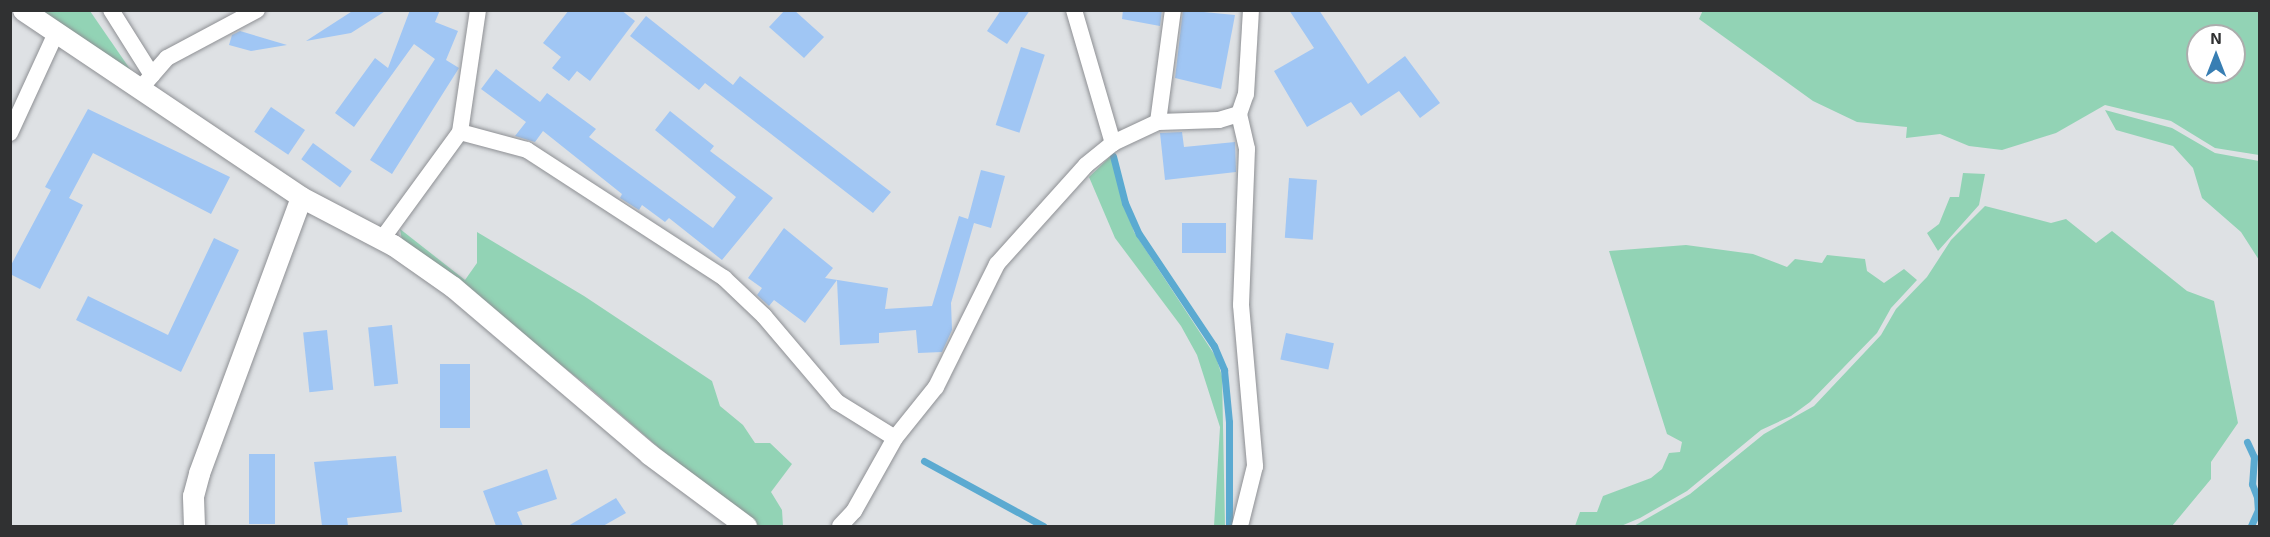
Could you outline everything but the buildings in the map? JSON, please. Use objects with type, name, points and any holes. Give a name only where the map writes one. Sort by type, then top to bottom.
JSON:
[{"type":"street","points":[[23,10],[56,33],[146,82],[301,197],[382,239],[453,287],[649,454],[746,526]]},
{"type":"street","points":[[111,10],[146,82]]},
{"type":"street","points":[[146,82],[166,58],[257,10]]},
{"type":"street","points":[[382,239],[460,132],[478,10]]},
{"type":"street","points":[[1074,10],[1113,143]]},
{"type":"street","points":[[1158,122],[1173,10]]},
{"type":"street","points":[[1240,526],[1255,466],[1241,305],[1247,148],[1239,114],[1246,94],[1251,10]]},
{"type":"street","points":[[10,133],[56,33]]},
{"type":"street","points":[[840,526],[854,511],[895,438],[936,387],[998,264],[1086,165],[1113,143],[1158,122],[1220,120],[1239,114]]},
{"type":"street","points":[[460,132],[527,150],[724,278],[764,316],[837,402],[895,438]]},
{"type":"street","points":[[194,526],[192,496],[199,473],[301,197]]},
{"type":"green space","points":[[1703,10],[2259,11],[2259,155],[2215,148],[2171,121],[2105,105],[2056,133],[2002,150],[1969,146],[1940,134],[1906,138],[1907,127],[1857,122],[1813,101],[1699,19]]},
{"type":"green space","points":[[38,11],[90,11],[132,72]]},
{"type":"green space","points":[[2105,110],[2172,128],[2215,153],[2259,161],[2259,260],[2241,232],[2202,198],[2193,168],[2173,146],[2116,130]]},
{"type":"green space","points":[[1111,156],[1134,232],[1216,357],[1222,376],[1225,526],[1214,526],[1220,427],[1197,355],[1181,326],[1115,238],[1089,177]]},
{"type":"green space","points":[[1963,173],[1985,174],[1979,205],[1938,251],[1927,233],[1939,224],[1950,197],[1959,197]]},
{"type":"green space","points":[[1985,206],[2051,223],[2066,219],[2096,243],[2112,231],[2187,291],[2214,301],[2238,423],[2211,462],[2211,479],[2172,526],[1634,526],[1690,494],[1764,434],[1814,406],[1881,335],[1896,309],[1927,277],[1951,240]]},
{"type":"green space","points":[[400,229],[465,280],[477,263],[477,232],[584,296],[712,381],[720,406],[743,425],[755,443],[770,443],[792,464],[771,492],[782,510],[783,526],[750,526],[584,383],[402,241]]},
{"type":"green space","points":[[1686,245],[1753,254],[1787,267],[1795,259],[1822,263],[1827,255],[1865,259],[1867,271],[1884,283],[1904,269],[1917,280],[1891,308],[1877,333],[1810,402],[1791,416],[1761,430],[1687,491],[1640,518],[1621,526],[1575,526],[1580,512],[1597,512],[1603,496],[1651,478],[1662,469],[1669,453],[1680,452],[1682,442],[1667,434],[1609,251]]},
{"type":"waterway","points":[[1113,156],[1125,203],[1139,234],[1214,346],[1224,370],[1229,422],[1229,526]]},
{"type":"waterway","points":[[2247,442],[2254,457],[2252,484],[2257,497],[2258,510],[2251,526]]},
{"type":"waterway","points":[[924,461],[1043,526]]}]
